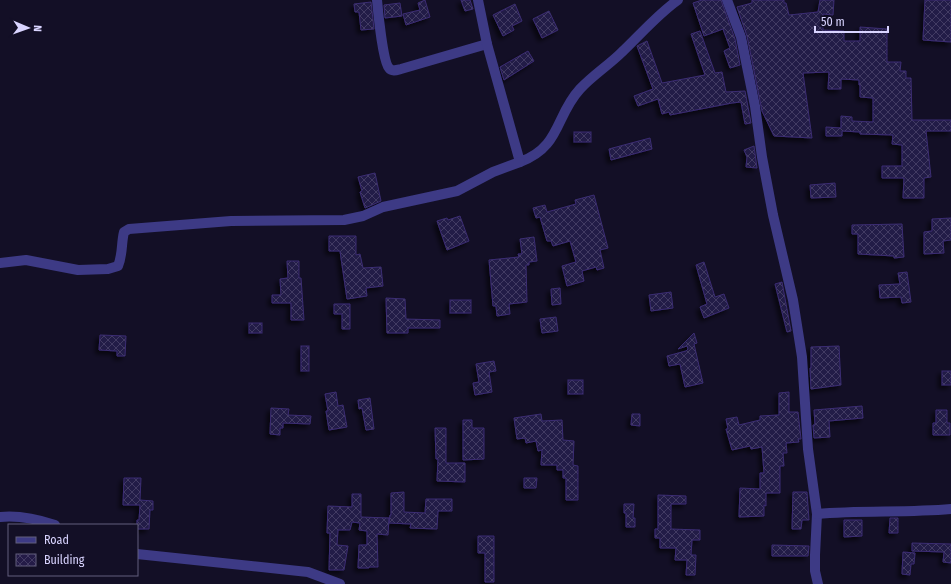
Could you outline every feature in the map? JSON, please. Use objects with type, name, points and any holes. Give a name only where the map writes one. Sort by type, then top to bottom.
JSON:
[{"type":"street","points":[[377,0],[385,58],[390,69],[394,71],[487,44]]},
{"type":"street","points":[[478,0],[487,44],[520,162]]},
{"type":"street","points":[[0,263],[26,260],[78,270],[108,269],[118,266],[122,258],[124,232],[129,229],[231,221],[344,220],[363,216],[383,207],[457,191],[493,172],[537,154],[550,142],[571,101],[580,90],[678,0]]},
{"type":"street","points":[[728,0],[741,37],[755,106],[762,157],[773,215],[793,300],[802,357],[808,449],[817,514],[814,555],[818,584]]},
{"type":"street","points":[[817,514],[848,512],[916,512],[951,509]]},
{"type":"street","points":[[0,517],[14,516],[38,519],[52,524]]},
{"type":"street","points":[[138,554],[308,572],[340,584]]},
{"type":"building","points":[[425,0],[430,17],[406,25],[403,14],[420,10],[418,3]]},
{"type":"building","points":[[461,0],[470,0],[473,9],[465,11]]},
{"type":"building","points":[[702,0],[721,0],[735,39],[740,65],[730,68],[724,51],[730,48],[723,29],[704,36],[693,3]]},
{"type":"building","points":[[752,0],[784,0],[789,15],[818,12],[820,0],[834,0],[833,15],[823,14],[823,30],[844,31],[844,41],[860,41],[860,27],[887,29],[887,62],[901,62],[900,71],[906,71],[906,78],[911,78],[912,120],[951,120],[951,131],[926,131],[931,177],[924,178],[924,198],[903,198],[904,178],[882,178],[882,166],[902,166],[902,145],[892,144],[893,135],[860,134],[860,132],[842,131],[842,136],[826,136],[826,127],[841,128],[841,116],[852,117],[852,121],[873,122],[873,98],[860,97],[859,80],[841,79],[841,89],[828,89],[829,72],[803,73],[812,138],[774,136],[762,111],[747,36],[737,7],[752,3]]},
{"type":"building","points":[[925,0],[951,0],[951,42],[923,40]]},
{"type":"building","points":[[371,2],[374,29],[361,30],[359,12],[355,12],[354,4]]},
{"type":"building","points":[[400,3],[402,16],[385,18],[384,5]]},
{"type":"building","points":[[515,4],[522,21],[512,26],[514,30],[503,36],[493,15]]},
{"type":"building","points":[[549,11],[558,30],[542,38],[533,19]]},
{"type":"building","points":[[700,31],[715,73],[722,72],[726,92],[745,91],[751,123],[745,124],[741,102],[670,115],[669,112],[662,114],[658,99],[638,106],[634,96],[653,89],[637,46],[647,41],[662,83],[705,75],[691,34]]},
{"type":"building","points":[[528,51],[534,61],[504,80],[500,67]]},
{"type":"building","points":[[574,132],[591,132],[591,142],[574,142]]},
{"type":"building","points":[[650,138],[652,149],[611,160],[609,149]]},
{"type":"building","points":[[754,146],[757,168],[746,167],[747,157],[744,150]]},
{"type":"building","points":[[375,173],[381,201],[365,208],[360,192],[362,191],[358,177]]},
{"type":"building","points":[[835,183],[836,197],[811,198],[810,185]]},
{"type":"building","points":[[594,195],[608,248],[600,250],[604,268],[597,270],[596,267],[582,271],[584,281],[567,286],[562,266],[576,262],[570,241],[553,246],[551,241],[547,241],[540,217],[536,218],[533,208],[545,205],[547,212],[576,204],[575,200]]},
{"type":"building","points":[[460,216],[469,241],[447,250],[437,221],[447,218],[448,220]]},
{"type":"building","points":[[951,218],[951,240],[943,241],[944,253],[924,254],[924,232],[932,231],[932,219]]},
{"type":"building","points":[[902,224],[904,257],[894,258],[894,256],[858,254],[858,234],[852,234],[852,225]]},
{"type":"building","points":[[329,236],[356,236],[356,255],[360,254],[363,268],[381,267],[383,286],[366,288],[367,296],[347,299],[340,251],[329,251]]},
{"type":"building","points":[[534,237],[537,261],[529,262],[529,265],[526,265],[527,302],[509,304],[510,314],[497,316],[496,306],[493,306],[489,260],[519,257],[518,254],[522,254],[520,239]]},
{"type":"building","points":[[287,261],[299,261],[299,278],[301,278],[304,320],[291,320],[291,303],[272,303],[272,295],[281,295],[280,279],[288,278]]},
{"type":"building","points":[[704,262],[715,297],[724,294],[729,308],[704,318],[700,307],[707,304],[696,265]]},
{"type":"building","points":[[907,272],[911,302],[902,303],[901,297],[880,298],[879,285],[900,284],[898,273]]},
{"type":"building","points":[[782,282],[791,331],[787,332],[775,284]]},
{"type":"building","points":[[560,288],[561,304],[552,305],[551,289]]},
{"type":"building","points":[[671,292],[673,308],[651,311],[649,295]]},
{"type":"building","points":[[386,298],[405,299],[406,319],[440,320],[440,328],[408,328],[408,333],[387,333]]},
{"type":"building","points":[[450,300],[471,300],[471,313],[450,313]]},
{"type":"building","points":[[334,304],[350,304],[350,329],[342,329],[342,314],[334,314]]},
{"type":"building","points":[[556,317],[558,331],[542,333],[540,319]]},
{"type":"building","points":[[249,323],[262,323],[262,333],[249,333]]},
{"type":"building","points":[[694,333],[697,343],[694,344],[703,383],[685,387],[680,364],[669,366],[667,356],[686,351],[688,349],[687,346],[678,349]]},
{"type":"building","points":[[100,335],[126,336],[125,356],[117,356],[117,351],[99,350]]},
{"type":"building","points":[[301,346],[309,346],[309,371],[301,371]]},
{"type":"building","points":[[839,346],[841,385],[811,389],[811,347]]},
{"type":"building","points":[[494,361],[496,371],[489,372],[492,392],[475,395],[473,383],[479,382],[476,364]]},
{"type":"building","points":[[942,371],[951,371],[951,385],[942,385]]},
{"type":"building","points":[[568,380],[583,380],[583,394],[568,394]]},
{"type":"building","points":[[336,392],[338,406],[343,405],[347,427],[329,430],[325,394]]},
{"type":"building","points":[[789,392],[789,412],[798,412],[801,439],[798,439],[799,442],[786,443],[787,453],[783,453],[784,466],[780,466],[780,493],[766,493],[764,516],[739,517],[740,488],[760,489],[760,473],[764,473],[762,447],[751,449],[750,446],[732,450],[726,429],[728,429],[726,419],[737,417],[739,425],[760,420],[760,416],[779,415],[779,393]]},
{"type":"building","points":[[370,398],[374,429],[366,430],[362,408],[359,409],[358,400]]},
{"type":"building","points":[[862,406],[863,418],[829,421],[830,437],[814,438],[814,410]]},
{"type":"building","points":[[271,408],[289,409],[288,415],[311,416],[310,424],[283,423],[283,428],[280,428],[280,435],[270,434]]},
{"type":"building","points":[[936,410],[947,410],[947,423],[950,423],[950,435],[933,435],[933,423],[936,423]]},
{"type":"building","points":[[541,414],[542,421],[562,420],[563,440],[574,441],[573,465],[578,466],[578,500],[566,500],[566,478],[563,478],[563,470],[557,470],[557,465],[541,465],[542,450],[538,451],[536,441],[526,443],[525,438],[517,439],[514,418]]},
{"type":"building","points":[[632,414],[640,414],[640,426],[631,425]]},
{"type":"building","points":[[463,420],[472,420],[472,428],[484,428],[484,459],[463,460]]},
{"type":"building","points":[[435,428],[446,428],[446,463],[465,463],[465,482],[437,481],[438,459],[436,459]]},
{"type":"building","points":[[124,478],[141,478],[140,500],[153,501],[153,510],[150,510],[149,529],[138,529],[137,520],[139,520],[140,505],[123,505]]},
{"type":"building","points":[[524,478],[537,478],[536,488],[524,488]]},
{"type":"building","points":[[404,492],[404,512],[425,513],[426,499],[452,499],[452,511],[438,511],[437,529],[410,528],[411,524],[389,523],[391,515],[391,493]]},
{"type":"building","points":[[793,492],[807,492],[809,520],[802,520],[801,529],[792,529]]},
{"type":"building","points":[[352,494],[361,494],[361,517],[389,518],[388,535],[377,534],[378,567],[358,568],[359,545],[367,545],[367,531],[359,530],[360,523],[352,522],[350,530],[338,530],[337,545],[348,546],[344,570],[329,570],[330,533],[327,533],[328,506],[352,507]]},
{"type":"building","points":[[658,495],[686,496],[686,504],[671,504],[671,529],[700,530],[700,540],[692,540],[691,555],[696,555],[695,575],[686,575],[687,560],[675,560],[676,548],[660,548],[660,538],[655,538],[655,529],[658,529]]},
{"type":"building","points":[[624,504],[634,504],[633,518],[635,518],[635,527],[626,527],[626,513],[624,513]]},
{"type":"building","points":[[890,518],[898,518],[898,533],[889,533]]},
{"type":"building","points":[[844,520],[862,520],[862,536],[844,537]]},
{"type":"building","points":[[478,536],[494,536],[494,582],[485,582],[485,553],[478,553]]},
{"type":"building","points":[[912,543],[951,544],[951,563],[943,562],[944,552],[912,551]]},
{"type":"building","points":[[772,545],[809,546],[808,556],[772,556]]},
{"type":"building","points":[[903,552],[915,553],[914,564],[911,564],[910,575],[902,574]]}]
